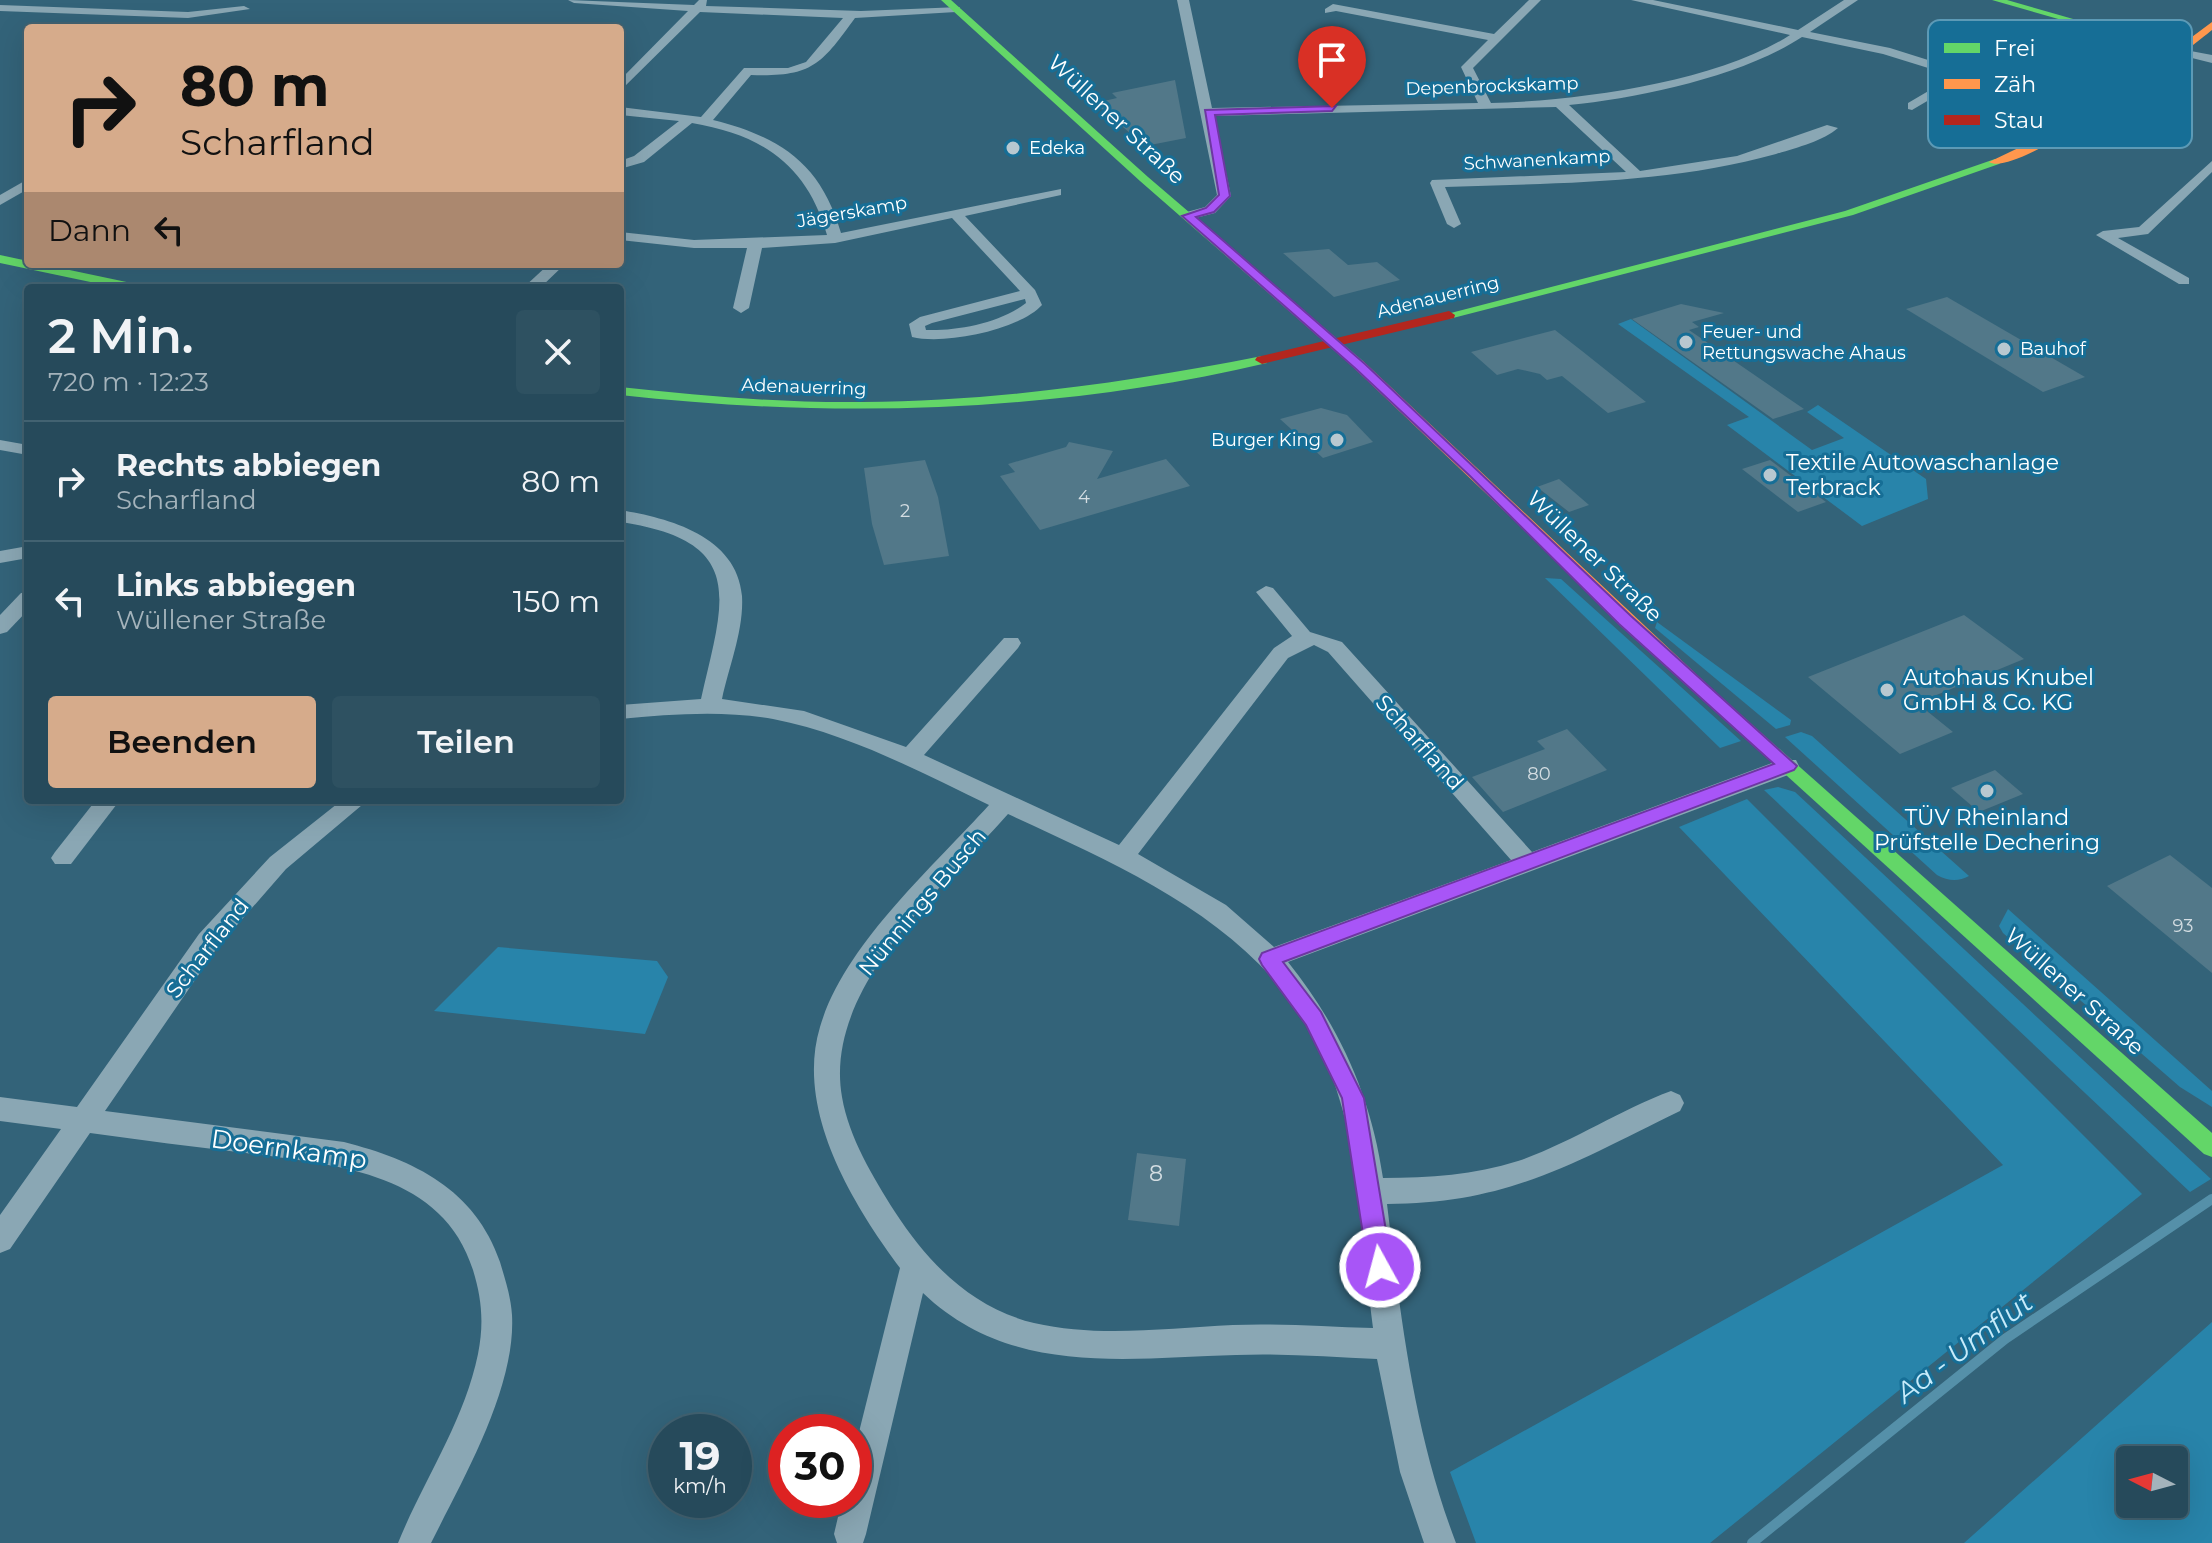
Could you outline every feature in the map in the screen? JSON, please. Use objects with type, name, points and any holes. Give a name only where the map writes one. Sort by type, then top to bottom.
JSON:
[{"type":"main road","points":[[1997,0],[2069,20]]},
{"type":"main road","name":"Wüllener Straße","points":[[951,4],[1335,343],[1475,473],[1625,620],[2212,1147]]},
{"type":"main road","name":"Adenauerring","points":[[2192,44],[2212,25]]},
{"type":"main road","name":"Adenauerring","points":[[624,391],[767,408],[923,407],[1110,389],[1335,343],[1747,239],[1911,193],[2031,148]]},
{"type":"main road","points":[[0,259],[24,264]]},
{"type":"main road","points":[[42,268],[117,284]]},
{"type":"street","points":[[574,0],[702,4],[851,16],[951,4]]},
{"type":"street","points":[[1183,0],[1209,112],[1224,196],[1210,210],[1188,216]]},
{"type":"street","points":[[1486,106],[1467,67],[1535,0]]},
{"type":"street","points":[[1637,0],[1886,51],[1928,64]]},
{"type":"street","name":"Depenbrockskamp","points":[[1209,112],[1559,103],[1643,90],[1730,68],[1773,51],[1852,0]]},
{"type":"street","points":[[624,83],[702,4]]},
{"type":"street","points":[[3,10],[177,15],[245,5],[254,19]]},
{"type":"street","points":[[1329,11],[1333,7],[1495,38]]},
{"type":"street","points":[[624,164],[633,162],[697,120],[748,71],[786,73],[811,67],[851,16]]},
{"type":"street","points":[[2192,54],[2212,59]]},
{"type":"street","points":[[1912,106],[1928,97]]},
{"type":"street","name":"Schwanenkamp","points":[[1559,103],[1635,173]]},
{"type":"street","points":[[624,111],[697,120],[752,137],[788,156],[815,185],[835,239]]},
{"type":"street","name":"Schwanenkamp","points":[[1454,224],[1437,183],[1675,171],[1746,157],[1807,140],[1832,128]]},
{"type":"street","points":[[2128,252],[2140,250],[2143,231],[2212,165]]},
{"type":"street","points":[[0,201],[24,186]]},
{"type":"street","name":"Jägerskamp","points":[[624,236],[694,244],[755,245],[835,239],[1056,192]]},
{"type":"street","points":[[956,214],[1030,293],[1034,305],[1018,316],[937,337],[918,334],[915,329],[926,320],[1030,293]]},
{"type":"street","points":[[2143,231],[2103,235],[2128,252],[2184,281]]},
{"type":"street","points":[[741,308],[755,245]]},
{"type":"street","points":[[536,284],[554,268]]},
{"type":"street","points":[[0,445],[24,449]]},
{"type":"street","points":[[624,517],[662,524],[698,541],[722,565],[729,579],[730,611],[710,705]]},
{"type":"street","points":[[0,557],[24,553]]},
{"type":"street","name":"Scharfland","points":[[1266,592],[1303,637],[1320,637],[1335,647],[1528,863]]},
{"type":"street","points":[[0,627],[24,602]]},
{"type":"street","points":[[1122,857],[1281,653],[1303,637]]},
{"type":"street","points":[[909,758],[1011,643]]},
{"type":"street","points":[[624,712],[710,705],[802,719],[909,758],[1122,857],[1212,909],[1244,933],[1269,959],[1313,1018],[1353,1098],[1371,1191],[1401,1420],[1419,1492],[1440,1543]]},
{"type":"street","points":[[1269,959],[1788,766]]},
{"type":"street","name":"Nünnings Busch","points":[[1005,803],[878,951],[836,1017],[827,1064],[831,1109],[852,1162],[915,1266],[968,1312],[999,1328],[1062,1343],[1134,1345],[1237,1340],[1393,1344]]},
{"type":"street","points":[[63,858],[106,804]]},
{"type":"street","name":"Scharfland","points":[[0,1239],[208,941],[278,863],[349,804]]},
{"type":"street","points":[[1371,1191],[1428,1191],[1472,1186],[1511,1176],[1671,1103]]},
{"type":"street","points":[[0,1109],[84,1119]]},
{"type":"street","name":"Doernkamp","points":[[84,1119],[344,1154],[384,1164],[434,1188],[465,1220],[486,1258],[496,1298],[498,1326],[486,1376],[469,1426],[414,1543]]},
{"type":"street","points":[[850,1534],[915,1266]]},
{"type":"shaded area","points":[[1631,319],[1812,450],[1844,438],[1807,412],[1818,405],[1926,479],[1928,499],[1862,526],[1727,425],[1749,417],[1618,324]]},
{"type":"shaded area","points":[[1545,578],[1561,579],[1741,741],[1720,748]]},
{"type":"shaded area","points":[[1657,622],[1791,720],[1790,725],[1776,729],[1655,628]]},
{"type":"shaded area","points":[[1801,732],[1812,736],[1969,876],[1953,880],[1937,875],[1785,737]]},
{"type":"shaded area","points":[[1778,787],[1795,792],[2211,1179],[2190,1192],[1764,790]]},
{"type":"shaded area","points":[[1747,799],[2142,1194],[1710,1543],[1476,1543],[1450,1472],[2003,1165],[1679,827]]},
{"type":"shaded area","points":[[2008,909],[2212,1091],[2212,1107],[2180,1087],[2003,933],[1999,926]]},
{"type":"shaded area","points":[[498,947],[657,961],[668,977],[645,1034],[434,1011]]},
{"type":"shaded area","points":[[2212,1322],[2212,1543],[1964,1543]]},
{"type":"building","points":[[1175,80],[1186,138],[1145,146],[1095,103],[1117,98],[1112,93]]},
{"type":"building","points":[[1329,249],[1348,265],[1377,262],[1400,280],[1334,297],[1283,253]]},
{"type":"building","name":"Bauhof","points":[[1947,297],[2085,377],[2043,392],[1906,309]]},
{"type":"building","name":"Feuer- und Rettungswache Ahaus","points":[[1681,304],[1724,313],[1692,322],[1699,327],[1689,330],[1804,409],[1773,419],[1632,319]]},
{"type":"building","points":[[1555,330],[1646,402],[1608,413],[1562,376],[1547,380],[1540,374],[1518,369],[1497,375],[1471,352]]},
{"type":"building","points":[[1321,408],[1347,415],[1373,442],[1323,458],[1280,419]]},
{"type":"building","points":[[1069,442],[1113,451],[1097,479],[1166,459],[1190,486],[1040,530],[1000,476],[1015,472],[1008,464],[1066,447]]},
{"type":"building","points":[[925,460],[938,497],[949,556],[884,565],[872,524],[864,468]]},
{"type":"building","points":[[1770,460],[1826,502],[1798,512],[1742,469]]},
{"type":"building","points":[[1559,479],[1589,505],[1569,512],[1537,487]]},
{"type":"building","name":"Autohaus Knubel GmbH & Co. KG","points":[[1964,615],[2024,659],[1917,703],[1953,732],[1900,754],[1808,677]]},
{"type":"building","points":[[1567,729],[1607,770],[1503,812],[1472,777],[1545,749],[1537,741]]},
{"type":"building","name":"TÜV Rheinland Prüfstelle Dechering","points":[[1995,770],[2023,794],[1979,812],[1951,788]]},
{"type":"building","points":[[2170,855],[2212,888],[2212,973],[2107,886]]},
{"type":"building","points":[[1137,1153],[1186,1159],[1179,1226],[1128,1220]]},
{"type":"waterway","name":"Aa - Umflut","points":[[1752,1543],[2005,1339],[2212,1199]]},
{"type":"traffic: fast","points":[[946,0],[1144,179],[1358,364]]},
{"type":"traffic: fast","points":[[1997,0],[2069,20]]},
{"type":"traffic: fast","points":[[1449,315],[1849,213],[1995,162]]},
{"type":"traffic: fast","points":[[0,259],[24,264]]},
{"type":"traffic: fast","points":[[42,268],[117,284]]},
{"type":"traffic: fast","points":[[624,391],[783,405],[942,404],[1102,388],[1262,360]]},
{"type":"traffic: fast","points":[[1706,693],[2212,1147]]},
{"type":"traffic: slow","points":[[2192,41],[2212,25]]},
{"type":"traffic: slow","points":[[1995,162],[2029,148]]},
{"type":"traffic: slow","points":[[1358,364],[1706,693]]},
{"type":"traffic: jam","points":[[1262,360],[1449,315]]},
{"type":"place","name":"Edeka","points":[[1013,148]]},
{"type":"place","name":"Feuer- und Rettungswache Ahaus","points":[[1686,342]]},
{"type":"place","name":"Bauhof","points":[[2004,349]]},
{"type":"place","name":"Burger King","points":[[1337,440]]},
{"type":"place","name":"Textile Autowaschanlage Terbrack","points":[[1770,475]]},
{"type":"place","name":"Autohaus Knubel GmbH & Co. KG","points":[[1887,690]]},
{"type":"place","name":"TÜV Rheinland Prüfstelle Dechering","points":[[1987,791]]},
{"type":"route","points":[[1332,108],[1209,112],[1224,196],[1220,204],[1210,210],[1188,216],[1361,366],[1625,620],[1788,766],[1269,959],[1313,1018],[1353,1098],[1368,1172],[1380,1267]]}]
